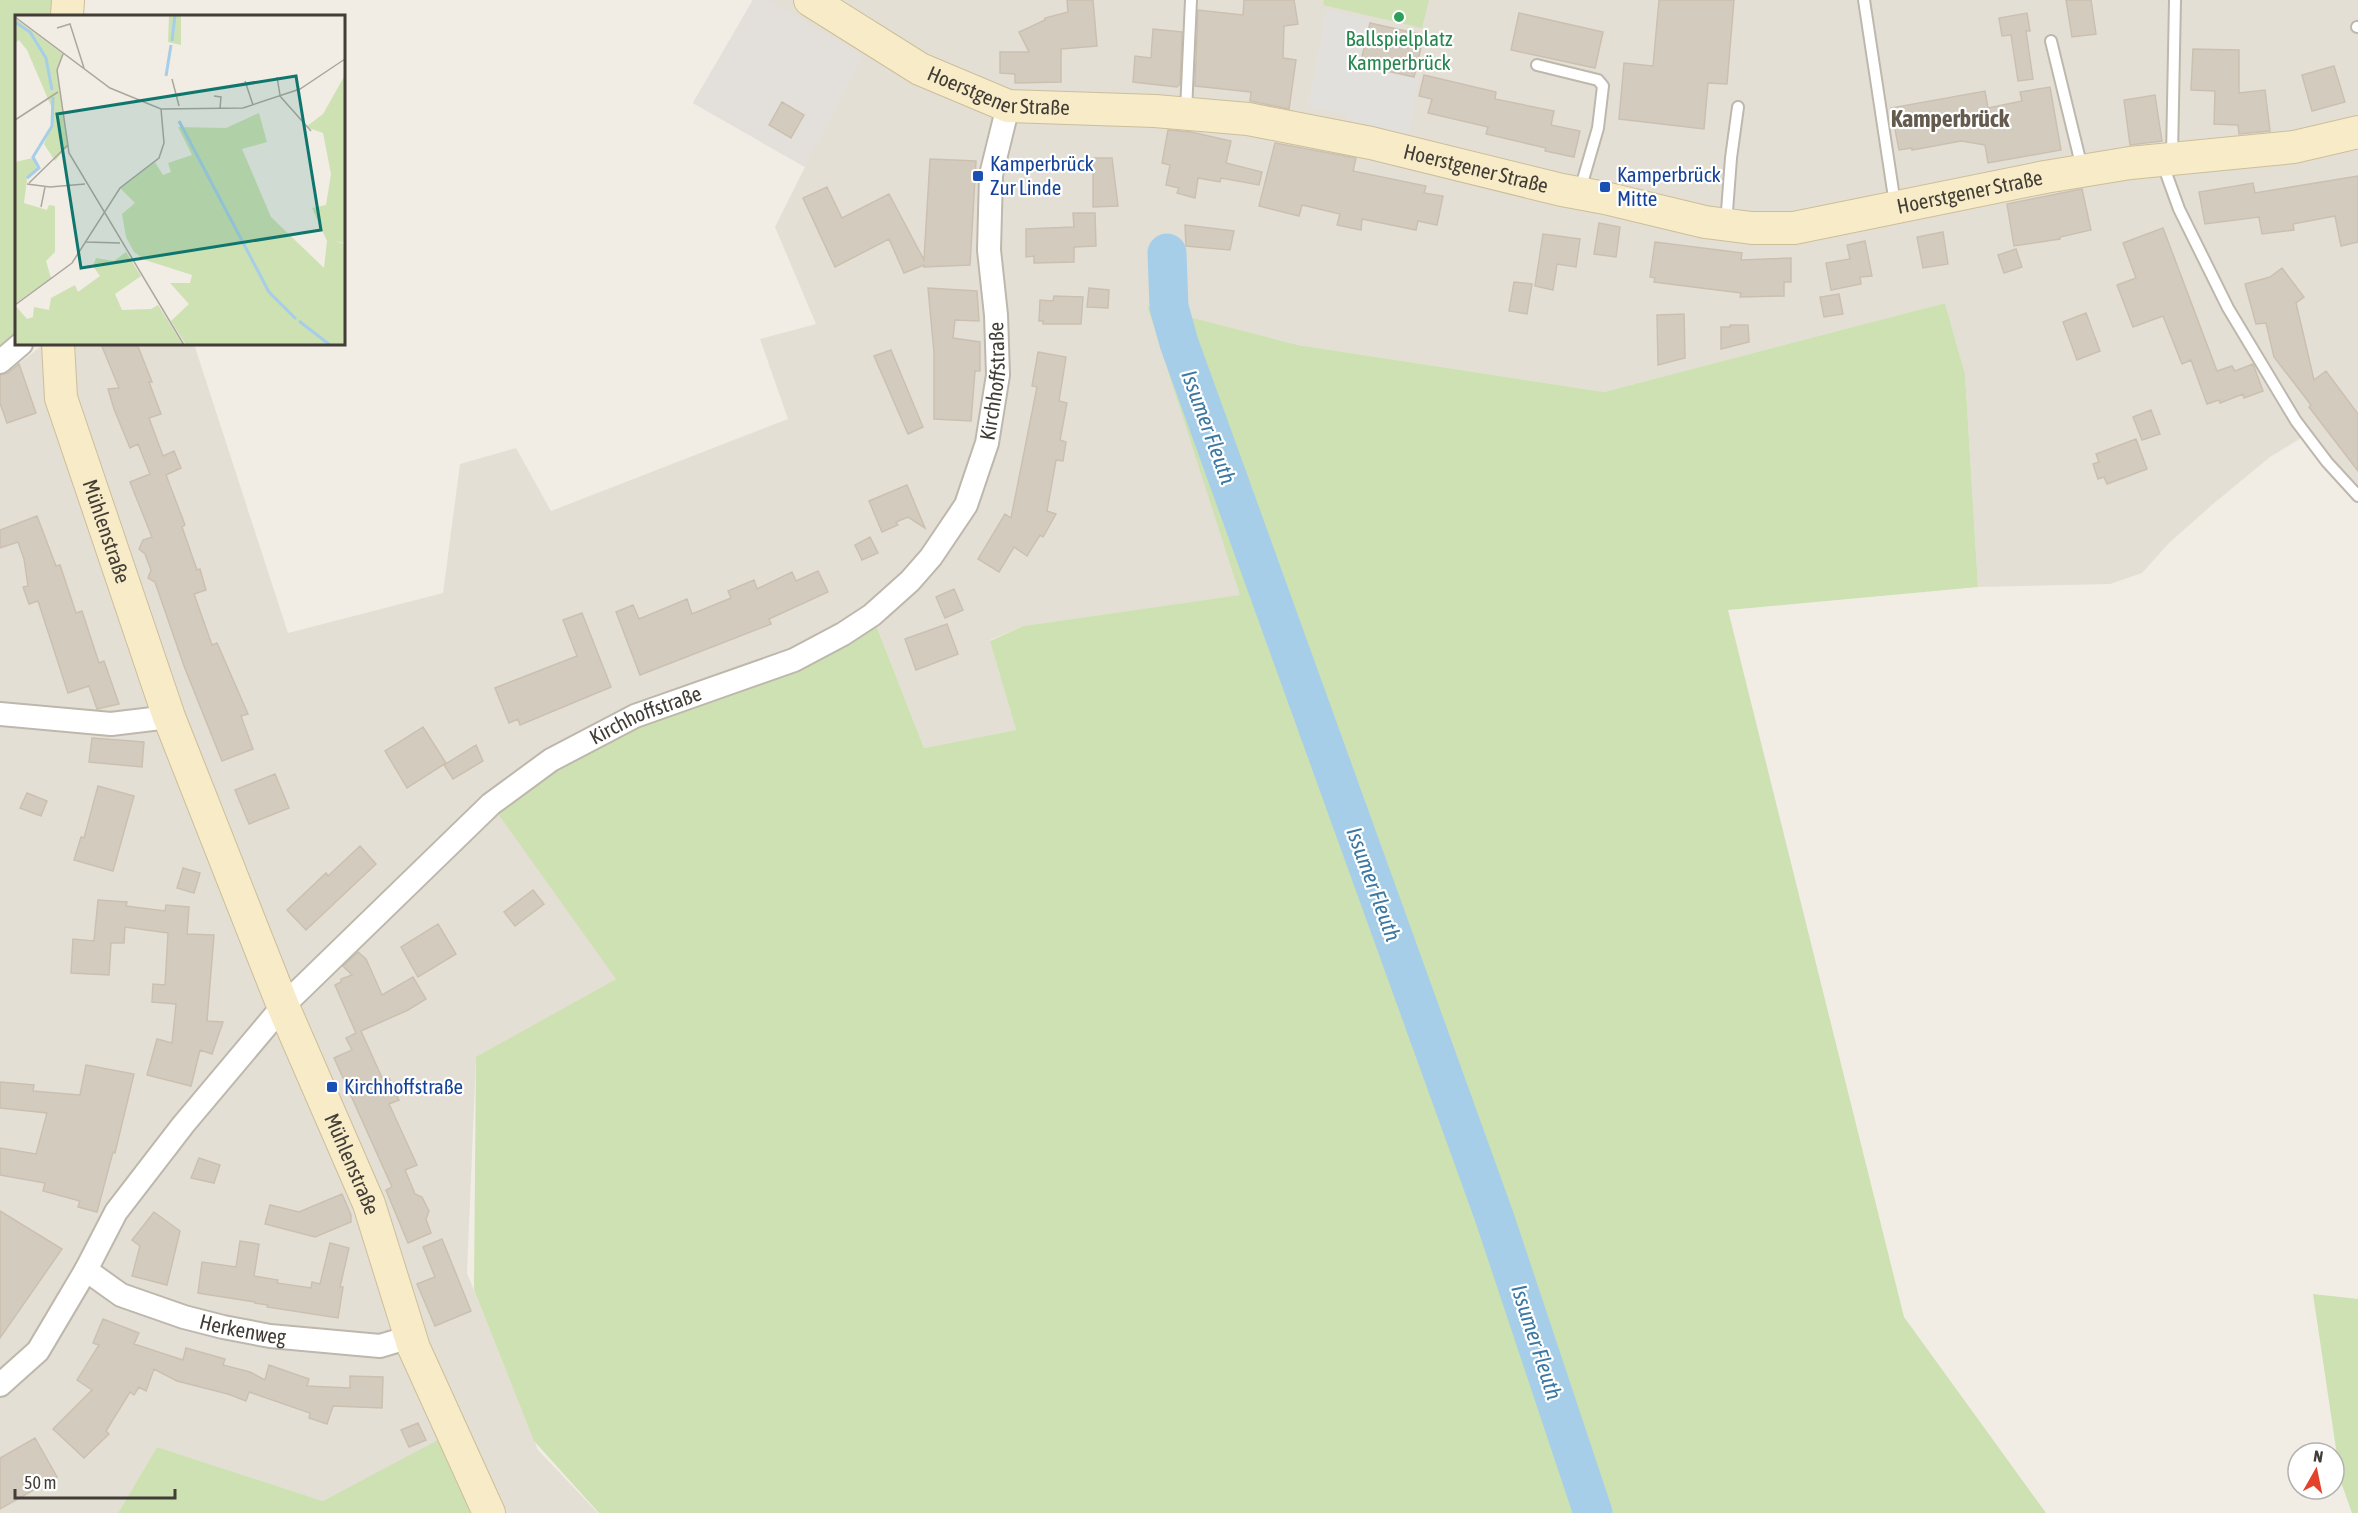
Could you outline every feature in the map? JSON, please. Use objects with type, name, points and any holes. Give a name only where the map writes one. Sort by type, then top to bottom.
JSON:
[{"type":"main road","points":[[67,15],[68,0]]},
{"type":"main road","name":"Hoerstgener Straße","points":[[810,0],[920,69],[1008,106],[1248,119],[1371,143],[1705,222],[1752,228],[1794,228],[2082,171],[2294,147],[2358,132]]},
{"type":"main road","name":"Mühlenstraße","points":[[58,345],[61,398],[169,717],[283,1006],[369,1204],[410,1337],[489,1513]]},
{"type":"street","name":"Kirchhoffstraße","points":[[0,1385],[38,1351],[86,1270],[116,1212],[183,1125],[283,1006],[490,804],[551,759],[635,716],[795,660],[843,634],[872,615],[910,581],[931,557],[966,505],[987,443],[998,375],[996,315],[989,250],[991,175],[1008,106]]},
{"type":"street","points":[[0,362],[20,345]]},
{"type":"street","points":[[0,714],[111,724],[169,717]]},
{"type":"street","name":"Herkenweg","points":[[86,1270],[121,1294],[184,1317],[224,1327],[270,1336],[380,1346],[410,1337]]},
{"type":"lane","points":[[1186,114],[1191,0]]},
{"type":"lane","points":[[1864,0],[1895,208]]},
{"type":"lane","points":[[2175,0],[2167,160],[2179,210],[2228,308],[2295,421],[2327,462],[2358,496]]},
{"type":"lane","points":[[2051,41],[2082,171]]},
{"type":"lane","points":[[1537,65],[1598,80],[1603,87],[1598,128],[1580,193]]},
{"type":"lane","points":[[1723,224],[1728,211],[1731,158],[1738,108]]},
{"type":"shaded area","points":[[753,0],[2358,0],[2358,491],[2306,435],[2270,457],[2213,504],[2169,543],[2142,573],[2110,584],[1978,587],[1965,374],[1945,303],[1604,392],[1298,345],[1147,306],[1241,595],[1023,626],[990,640],[1016,730],[924,748],[872,615],[616,979],[476,1058],[467,1273],[538,1450],[598,1513],[489,1513],[453,1433],[323,1501],[157,1447],[118,1513],[0,1513],[0,378],[43,345],[194,345],[288,633],[443,593],[460,464],[516,448],[551,511],[788,419],[760,339],[816,324],[775,227],[805,167],[693,103]]},
{"type":"shaded area","points":[[753,0],[769,0],[863,56],[805,167],[693,103]]},
{"type":"shaded area","points":[[1327,10],[1370,20],[1361,65],[1419,77],[1408,134],[1347,120],[1348,115],[1308,106]]},
{"type":"green space","points":[[0,0],[68,0],[67,15],[15,15],[15,345],[0,366]]},
{"type":"green space","name":"Ballspielplatz Kamperbrück","points":[[1324,0],[1429,0],[1422,28],[1323,5]]},
{"type":"green space","points":[[1945,303],[1965,374],[1978,587],[1728,610],[1904,1317],[2046,1513],[599,1513],[534,1441],[474,1290],[476,1057],[616,979],[491,804],[551,760],[872,615],[924,748],[1016,730],[990,641],[1023,626],[1240,595],[1147,306],[1298,345],[1604,392]]},
{"type":"green space","points":[[2313,1294],[2358,1299],[2358,1513],[2352,1513],[2346,1496],[2346,1441],[2335,1441]]},
{"type":"green space","points":[[453,1432],[489,1513],[118,1513],[157,1447],[323,1501]]},
{"type":"building","points":[[1067,0],[1093,0],[1097,46],[1061,49],[1061,82],[1015,83],[1015,74],[1000,73],[1000,52],[1029,52],[1019,32],[1045,18],[1068,12]]},
{"type":"building","points":[[1244,0],[1294,0],[1298,24],[1284,26],[1283,58],[1296,60],[1289,109],[1250,101],[1251,92],[1195,86],[1198,10],[1243,15]]},
{"type":"building","points":[[1659,0],[1734,0],[1727,84],[1708,83],[1704,129],[1619,119],[1624,63],[1653,66]]},
{"type":"building","points":[[2066,0],[2091,0],[2096,34],[2072,37]]},
{"type":"building","points":[[1519,13],[1603,32],[1595,68],[1511,50]]},
{"type":"building","points":[[2027,13],[2030,31],[2026,31],[2033,79],[2018,81],[2011,35],[2002,36],[1999,18]]},
{"type":"building","points":[[1370,23],[1424,35],[1414,77],[1360,65]]},
{"type":"building","points":[[1153,29],[1182,32],[1180,84],[1177,87],[1133,82],[1135,56],[1151,58]]},
{"type":"building","points":[[2193,49],[2239,50],[2239,93],[2265,90],[2270,131],[2239,134],[2238,125],[2214,124],[2215,91],[2191,90]]},
{"type":"building","points":[[2334,66],[2345,102],[2312,111],[2302,75]]},
{"type":"building","points":[[1424,75],[1496,92],[1495,99],[1554,111],[1551,125],[1580,131],[1574,157],[1486,134],[1488,127],[1428,113],[1432,99],[1419,96]]},
{"type":"building","points":[[2050,87],[2061,150],[1988,163],[1985,145],[1961,141],[1912,150],[1912,148],[1899,150],[1891,108],[1985,91],[1988,108],[2022,101],[2020,92]]},
{"type":"building","points":[[2155,95],[2162,141],[2130,145],[2124,100]]},
{"type":"building","points":[[782,102],[804,115],[791,138],[769,125]]},
{"type":"building","points":[[1168,130],[1191,132],[1231,141],[1226,163],[1262,172],[1259,185],[1221,178],[1220,182],[1198,178],[1195,198],[1177,193],[1179,188],[1166,185],[1170,165],[1162,163]]},
{"type":"building","points":[[1275,143],[1356,158],[1353,171],[1426,186],[1424,193],[1443,196],[1437,225],[1418,221],[1416,230],[1362,219],[1361,230],[1337,225],[1340,214],[1302,205],[1299,216],[1259,206]]},
{"type":"building","points":[[1093,158],[1112,158],[1118,206],[1093,207]]},
{"type":"building","points":[[930,159],[976,161],[970,265],[924,267],[924,265],[904,273],[889,239],[835,267],[803,198],[827,187],[842,218],[889,194],[924,260]]},
{"type":"building","points":[[2358,176],[2358,242],[2341,246],[2335,216],[2293,224],[2294,230],[2262,234],[2259,217],[2205,224],[2199,192],[2253,183],[2255,193]]},
{"type":"building","points":[[2082,189],[2091,230],[2060,237],[2060,239],[2014,246],[2007,204]]},
{"type":"building","points":[[1073,213],[1095,213],[1096,246],[1074,247],[1074,262],[1034,263],[1034,256],[1026,257],[1026,229],[1074,227]]},
{"type":"building","points":[[1599,223],[1620,227],[1616,257],[1594,254]]},
{"type":"building","points":[[1185,225],[1234,231],[1230,250],[1186,246]]},
{"type":"building","points":[[2163,228],[2217,371],[2232,366],[2235,371],[2253,364],[2263,391],[2244,398],[2243,394],[2220,403],[2219,400],[2207,404],[2191,360],[2182,364],[2163,316],[2133,327],[2117,285],[2136,278],[2123,243]]},
{"type":"building","points":[[1943,232],[1948,264],[1923,268],[1917,237]]},
{"type":"building","points":[[1543,234],[1580,239],[1576,267],[1557,264],[1553,290],[1535,286]]},
{"type":"building","points":[[1865,241],[1872,276],[1860,277],[1861,284],[1831,290],[1826,263],[1850,259],[1847,245]]},
{"type":"building","points":[[1655,242],[1742,253],[1741,260],[1791,258],[1791,282],[1784,282],[1784,296],[1740,297],[1741,293],[1654,282],[1655,278],[1650,277]]},
{"type":"building","points":[[2016,249],[2022,267],[2004,273],[1998,255]]},
{"type":"building","points":[[2282,268],[2304,297],[2296,303],[2314,380],[2326,371],[2358,414],[2358,471],[2274,357],[2266,323],[2256,324],[2245,284],[2270,277]]},
{"type":"building","points":[[1514,282],[1532,284],[1527,314],[1509,311]]},
{"type":"building","points":[[928,288],[977,291],[979,321],[955,320],[953,338],[980,342],[980,371],[975,371],[971,421],[934,419],[934,352]]},
{"type":"building","points":[[1089,288],[1109,290],[1108,308],[1087,307]]},
{"type":"building","points":[[1839,294],[1843,314],[1824,317],[1820,297]]},
{"type":"building","points":[[1054,296],[1083,297],[1081,324],[1043,324],[1043,321],[1039,321],[1040,300],[1053,301]]},
{"type":"building","points":[[2086,313],[2100,351],[2077,360],[2063,322]]},
{"type":"building","points":[[1684,314],[1685,358],[1658,365],[1657,315]]},
{"type":"building","points":[[1730,325],[1748,325],[1749,342],[1721,349],[1721,327],[1730,327]]},
{"type":"building","points":[[101,345],[137,345],[152,382],[149,382],[161,414],[149,418],[163,456],[174,451],[181,468],[166,475],[185,525],[182,527],[197,570],[200,569],[206,590],[194,594],[212,645],[217,643],[248,714],[241,716],[253,749],[222,761],[184,666],[155,582],[148,578],[151,570],[145,554],[139,549],[143,540],[152,537],[130,482],[150,474],[138,444],[130,448],[114,409],[108,389],[119,388]]},
{"type":"building","points":[[891,350],[923,427],[908,434],[874,356]]},
{"type":"building","points":[[1038,352],[1066,357],[1059,401],[1067,403],[1060,440],[1066,442],[1063,461],[1056,460],[1047,511],[1056,514],[1043,537],[1040,535],[1027,556],[1014,547],[999,572],[978,559],[1005,514],[1011,518],[1037,387],[1032,386]]},
{"type":"building","points":[[19,364],[36,413],[7,423],[0,403],[0,375],[8,373]]},
{"type":"building","points":[[2151,410],[2160,434],[2142,440],[2133,417]]},
{"type":"building","points":[[2136,439],[2147,469],[2107,484],[2104,477],[2098,479],[2093,464],[2099,462],[2096,454]]},
{"type":"building","points":[[907,485],[925,528],[908,517],[896,522],[898,525],[882,532],[869,501]]},
{"type":"building","points":[[37,516],[56,566],[60,565],[76,613],[82,611],[99,663],[104,661],[119,704],[97,709],[89,686],[68,693],[38,601],[29,604],[23,587],[28,586],[24,559],[18,542],[0,548],[0,530]]},
{"type":"building","points":[[870,537],[878,553],[862,560],[855,545]]},
{"type":"building","points":[[818,571],[828,592],[769,619],[771,624],[640,675],[616,612],[633,605],[639,619],[687,599],[692,614],[731,598],[728,591],[754,580],[757,589],[792,572],[796,581]]},
{"type":"building","points":[[954,589],[963,610],[945,618],[936,597]]},
{"type":"building","points":[[582,613],[611,687],[520,725],[518,719],[509,723],[495,688],[577,656],[563,620]]},
{"type":"building","points":[[947,624],[958,654],[916,670],[905,639]]},
{"type":"building","points":[[423,727],[446,763],[407,788],[385,751]]},
{"type":"building","points":[[92,738],[144,742],[142,767],[89,762]]},
{"type":"building","points":[[476,745],[483,761],[453,779],[444,765]]},
{"type":"building","points":[[275,774],[289,808],[249,824],[235,790]]},
{"type":"building","points":[[98,786],[134,796],[113,871],[74,860],[81,837],[84,838]]},
{"type":"building","points":[[27,793],[47,801],[41,816],[20,808]]},
{"type":"building","points":[[360,846],[376,864],[306,930],[287,910],[326,873],[328,876]]},
{"type":"building","points":[[183,868],[200,873],[194,893],[177,888]]},
{"type":"building","points":[[533,890],[544,904],[515,926],[504,912]]},
{"type":"building","points":[[98,900],[127,902],[126,906],[165,911],[166,905],[189,907],[187,934],[214,935],[207,1021],[223,1022],[212,1054],[200,1050],[191,1086],[147,1075],[157,1039],[172,1043],[176,1004],[152,1002],[153,984],[165,985],[168,933],[125,927],[124,943],[111,943],[109,975],[71,973],[73,939],[94,941]]},
{"type":"building","points":[[438,924],[456,954],[418,977],[401,947]]},
{"type":"building","points":[[358,952],[366,959],[382,995],[413,977],[426,999],[408,1010],[361,1031],[383,1080],[389,1078],[399,1100],[389,1104],[417,1165],[405,1170],[415,1194],[422,1197],[429,1211],[426,1219],[431,1233],[408,1243],[386,1190],[392,1187],[334,1058],[352,1050],[346,1038],[356,1033],[335,985],[341,982],[341,979],[352,975],[343,966]]},
{"type":"building","points":[[86,1065],[134,1074],[115,1153],[113,1152],[97,1212],[78,1207],[80,1201],[43,1191],[45,1183],[0,1175],[0,1148],[36,1154],[47,1113],[0,1108],[0,1082],[34,1085],[33,1091],[80,1095]]},
{"type":"building","points":[[199,1158],[220,1165],[214,1183],[191,1178]]},
{"type":"building","points":[[342,1194],[351,1215],[351,1222],[315,1237],[265,1224],[270,1205],[299,1212]]},
{"type":"building","points":[[0,1211],[62,1249],[0,1338]]},
{"type":"building","points":[[154,1212],[180,1231],[167,1285],[132,1276],[140,1246],[132,1240]]},
{"type":"building","points":[[442,1239],[471,1311],[435,1326],[417,1284],[435,1277],[423,1247]]},
{"type":"building","points":[[240,1241],[259,1244],[254,1276],[278,1280],[277,1283],[311,1288],[312,1282],[320,1284],[330,1243],[349,1248],[340,1287],[343,1287],[338,1318],[198,1293],[202,1262],[236,1267]]},
{"type":"building","points":[[103,1319],[139,1333],[134,1344],[183,1360],[186,1348],[225,1359],[223,1365],[250,1372],[265,1380],[269,1365],[309,1379],[307,1386],[350,1388],[350,1376],[383,1377],[382,1408],[333,1406],[327,1424],[309,1418],[310,1413],[249,1392],[246,1401],[177,1381],[154,1369],[146,1391],[139,1387],[134,1395],[130,1392],[106,1431],[109,1434],[84,1458],[53,1429],[92,1390],[77,1380],[99,1345],[93,1343]]},
{"type":"building","points":[[418,1423],[426,1440],[409,1447],[401,1430]]},
{"type":"building","points":[[35,1438],[57,1477],[0,1509],[0,1458]]},
{"type":"waterway","name":"Issumer Fleuth","points":[[1167,253],[1169,307],[1179,343],[1494,1216],[1593,1513]]},
{"type":"place","name":"Ballspielplatz Kamperbrück","points":[[1399,17]]},
{"type":"place","name":"Kamperbrück Zur Linde","points":[[978,176]]},
{"type":"place","name":"Kamperbrück Mitte","points":[[1605,187]]},
{"type":"place","name":"Kirchhoffstraße","points":[[332,1087]]},
{"type":"district","name":"Kamperbrück","points":[[1950,119]]}]
